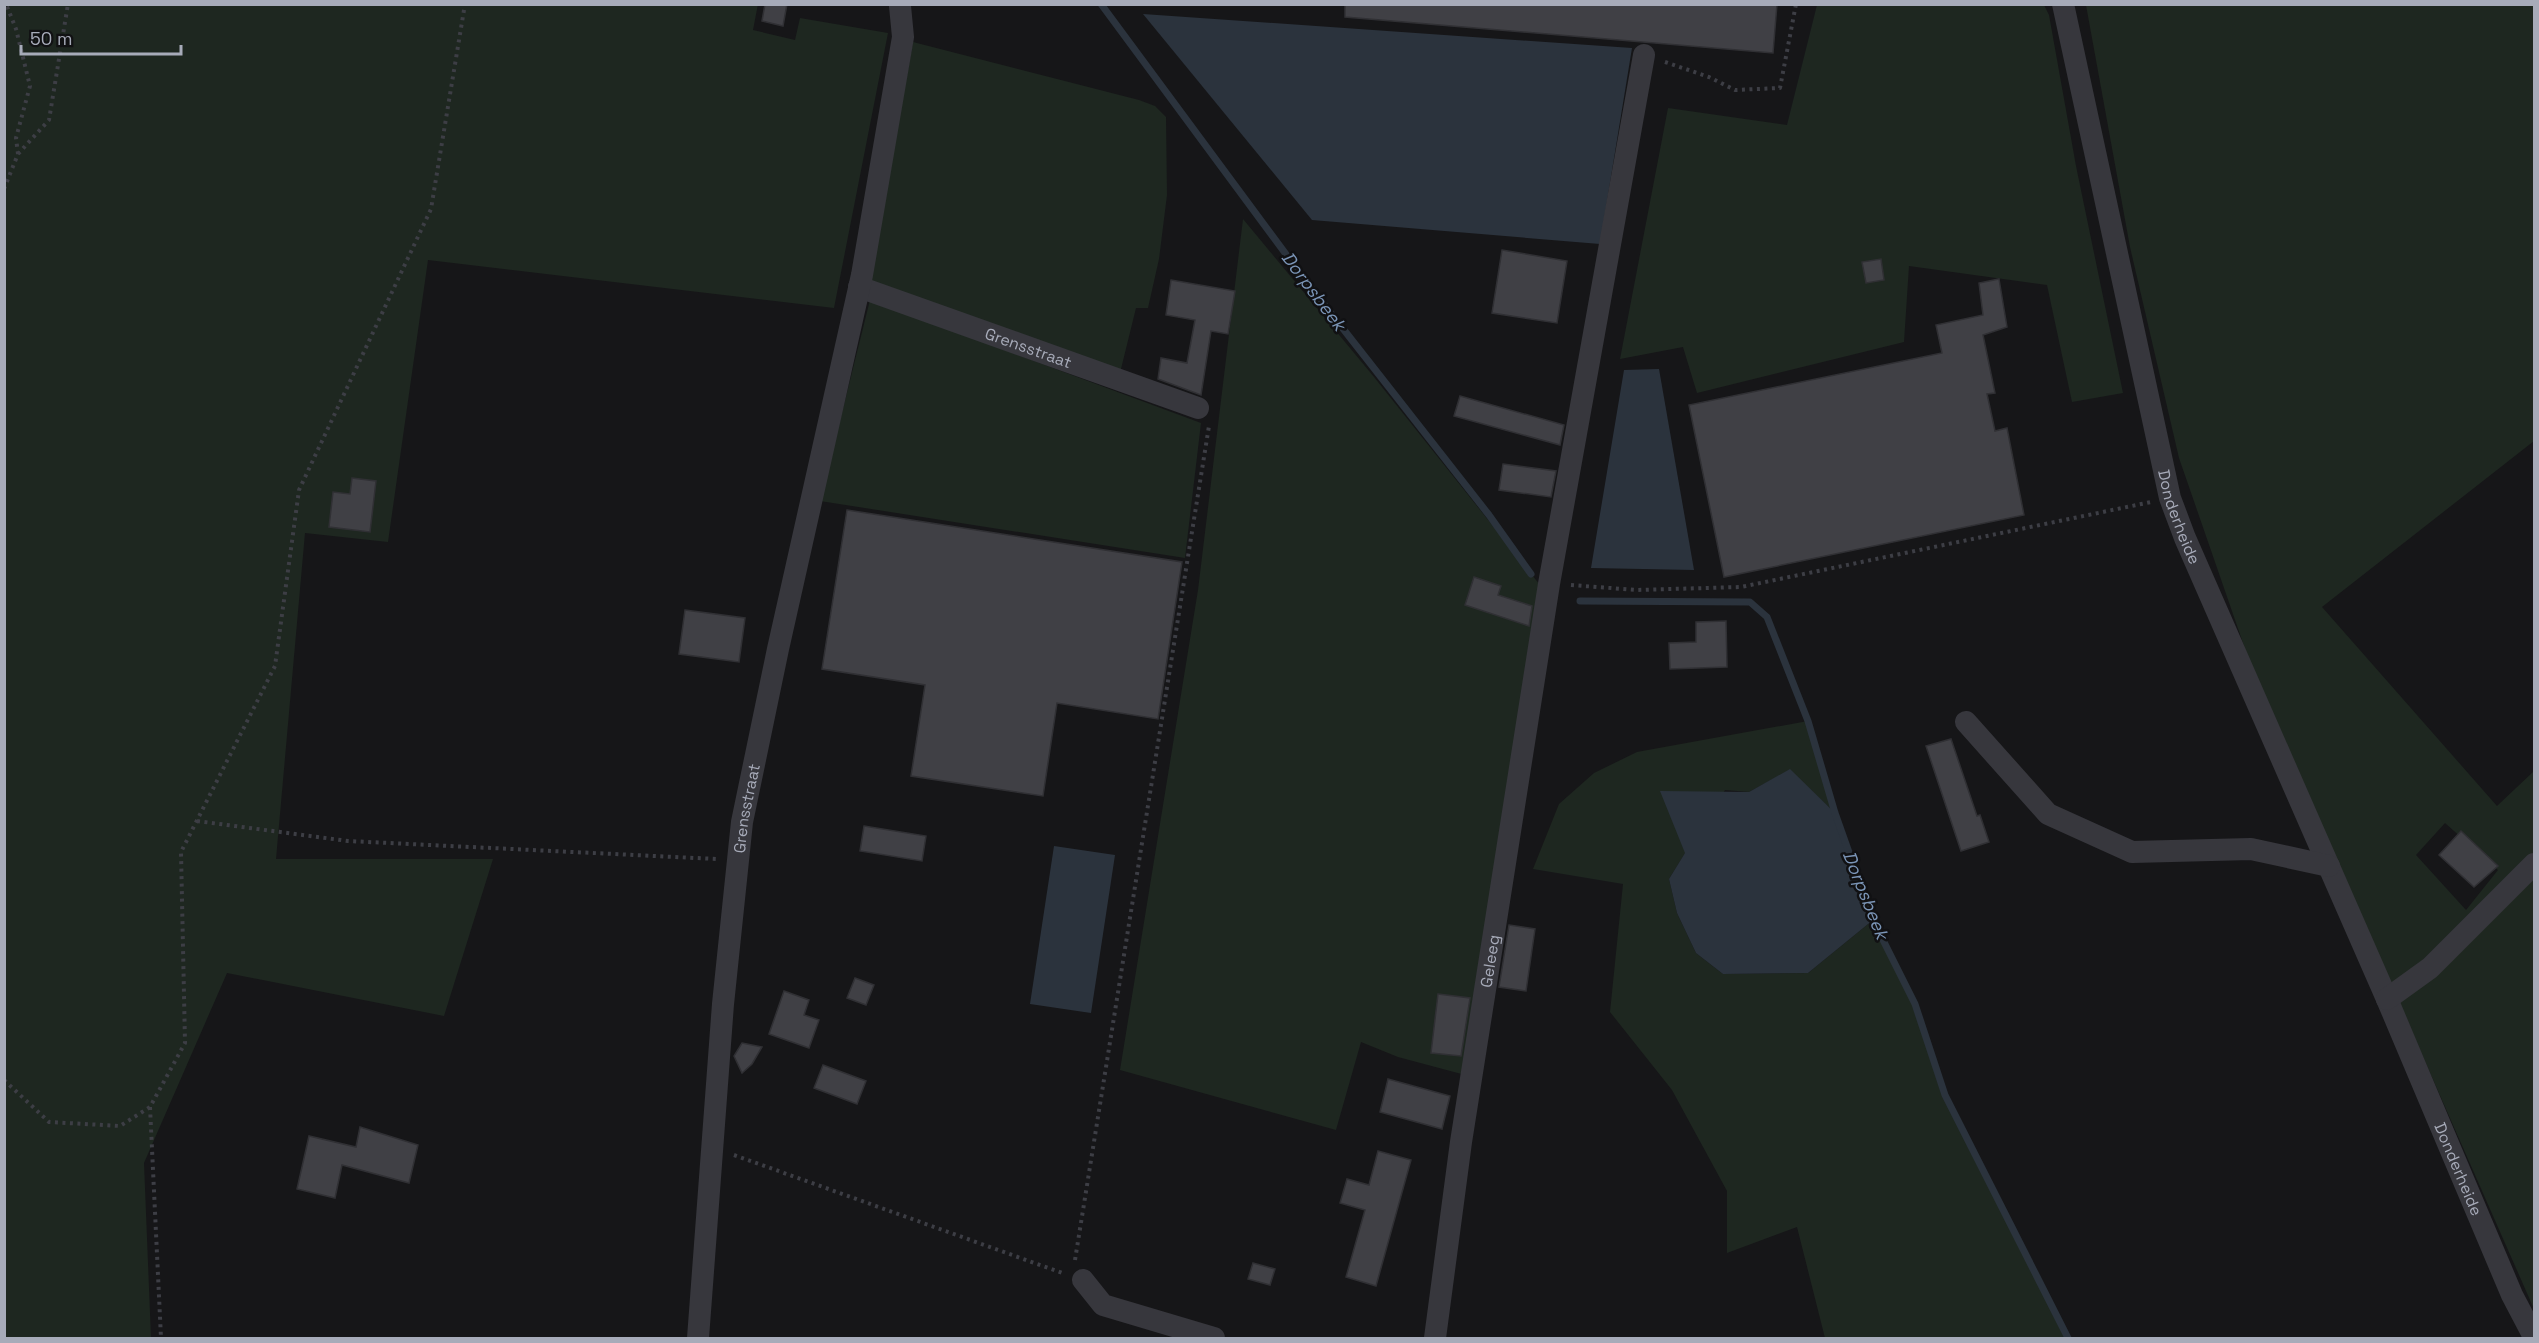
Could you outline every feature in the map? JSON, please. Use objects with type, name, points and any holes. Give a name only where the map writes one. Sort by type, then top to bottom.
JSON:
[{"type":"street","name":"Donderheide","points":[[2063,4],[2170,498],[2185,538],[2387,999],[2512,1296],[2535,1337]]},
{"type":"street","name":"Grensstraat","points":[[698,1338],[723,1004],[742,822],[859,287],[903,37],[900,6]]},
{"type":"street","name":"Geleeg","points":[[1434,1338],[1461,1142],[1549,584],[1644,55]]},
{"type":"street","name":"Grensstraat","points":[[859,287],[1198,408]]},
{"type":"street","points":[[1966,722],[2048,814],[2132,852],[2251,849],[2329,866]]},
{"type":"street","points":[[2387,999],[2430,968],[2535,864]]},
{"type":"street","points":[[1083,1280],[1103,1305],[1214,1338]]},
{"type":"path","points":[[6,4],[16,29],[30,86],[16,138],[18,154]]},
{"type":"path","points":[[4,189],[18,154],[49,120],[68,4]]},
{"type":"path","points":[[4,1080],[49,1122],[120,1126],[150,1107],[185,1044],[181,852],[275,666],[299,490],[431,209],[465,4]]},
{"type":"path","points":[[1644,55],[1709,77],[1735,90],[1780,88],[1796,4]]},
{"type":"path","points":[[1083,1280],[1075,1259],[1209,425],[1198,408]]},
{"type":"path","points":[[1549,584],[1636,590],[1741,587],[2170,498]]},
{"type":"path","points":[[197,821],[348,841],[738,860]]},
{"type":"path","points":[[150,1107],[161,1338]]},
{"type":"path","points":[[713,1147],[1083,1280]]},
{"type":"shaded area","points":[[758,4],[753,30],[795,40],[800,18],[888,33],[834,308],[428,260],[388,542],[305,533],[276,859],[493,859],[444,1016],[227,973],[144,1163],[151,1338],[5,1338],[5,5]]},
{"type":"shaded area","points":[[1817,5],[2044,5],[2049,15],[2076,166],[2123,393],[2072,402],[2047,285],[1909,266],[1904,342],[1697,393],[1683,347],[1620,359],[1668,108],[1787,125]]},
{"type":"shaded area","points":[[2086,5],[2534,5],[2534,441],[2322,607],[2497,806],[2534,771],[2534,1309],[2251,666],[2179,458],[2130,247]],"holes":[[[2445,823],[2498,870],[2466,910],[2416,855]]]},
{"type":"shaded area","points":[[1143,14],[1632,48],[1600,244],[1312,220]]},
{"type":"shaded area","points":[[913,42],[1139,100],[1155,106],[1166,117],[1167,195],[1159,259],[1148,308],[1136,308],[1120,373],[870,281]]},
{"type":"shaded area","points":[[1243,219],[1374,377],[1544,590],[1469,1076],[1398,1057],[1361,1042],[1336,1130],[1120,1070],[1198,590]]},
{"type":"shaded area","points":[[870,300],[1201,423],[1185,558],[820,501]]},
{"type":"shaded area","points":[[1659,369],[1694,570],[1591,568],[1624,370]]},
{"type":"shaded area","points":[[1808,721],[1835,813],[1789,770],[1749,792],[1725,790],[1669,879],[1677,913],[1696,953],[1723,974],[1808,973],[1873,920],[1915,1004],[1945,1095],[2068,1338],[1825,1338],[1797,1227],[1727,1253],[1727,1191],[1672,1090],[1610,1012],[1623,884],[1533,869],[1559,804],[1594,773],[1637,752]]},
{"type":"shaded area","points":[[1790,769],[1835,813],[1873,920],[1808,973],[1723,974],[1696,953],[1677,913],[1669,879],[1685,853],[1660,791],[1749,792]]},
{"type":"shaded area","points":[[1054,846],[1115,855],[1091,1013],[1030,1004]]},
{"type":"building","points":[[765,4],[787,4],[783,26],[762,21]]},
{"type":"building","points":[[1345,4],[1777,4],[1773,53],[1345,17]]},
{"type":"building","points":[[1502,250],[1567,261],[1557,323],[1492,313]]},
{"type":"building","points":[[1881,259],[1884,280],[1866,283],[1862,262]]},
{"type":"building","points":[[1999,279],[2007,327],[1983,335],[1995,393],[1987,394],[1995,431],[2007,428],[2024,515],[1724,577],[1689,405],[1942,353],[1936,325],[1983,315],[1979,283]]},
{"type":"building","points":[[1171,280],[1235,291],[1228,334],[1211,331],[1201,395],[1158,379],[1161,358],[1187,363],[1195,320],[1166,315]]},
{"type":"building","points":[[1460,396],[1564,425],[1560,445],[1454,416]]},
{"type":"building","points":[[1503,464],[1556,471],[1551,497],[1499,490]]},
{"type":"building","points":[[352,478],[376,481],[370,532],[329,527],[333,492],[350,494]]},
{"type":"building","points":[[847,510],[1182,562],[1158,719],[1057,703],[1043,796],[911,776],[925,685],[822,669]]},
{"type":"building","points":[[1474,577],[1501,586],[1498,595],[1532,606],[1529,626],[1465,605]]},
{"type":"building","points":[[685,610],[745,618],[739,662],[679,654]]},
{"type":"building","points":[[1726,621],[1727,667],[1670,669],[1669,643],[1696,642],[1696,622]]},
{"type":"building","points":[[1951,739],[1977,816],[1980,815],[1989,842],[1961,851],[1926,746]]},
{"type":"building","points":[[864,826],[926,836],[922,861],[860,851]]},
{"type":"building","points":[[2461,831],[2498,866],[2474,887],[2439,855]]},
{"type":"building","points":[[1509,925],[1535,929],[1526,991],[1499,987]]},
{"type":"building","points":[[855,978],[874,985],[866,1005],[847,998]]},
{"type":"building","points":[[784,991],[809,1000],[804,1015],[819,1020],[809,1048],[769,1034]]},
{"type":"building","points":[[1438,994],[1470,998],[1461,1056],[1431,1053]]},
{"type":"building","points":[[742,1043],[762,1047],[752,1064],[742,1073],[734,1056]]},
{"type":"building","points":[[823,1065],[866,1081],[857,1104],[814,1088]]},
{"type":"building","points":[[1388,1079],[1450,1096],[1442,1129],[1380,1112]]},
{"type":"building","points":[[360,1127],[418,1145],[409,1183],[342,1165],[335,1198],[297,1189],[309,1136],[356,1147]]},
{"type":"building","points":[[1378,1151],[1411,1160],[1376,1286],[1346,1277],[1365,1210],[1340,1203],[1347,1179],[1369,1185]]},
{"type":"building","points":[[1253,1263],[1275,1269],[1270,1285],[1248,1279]]},
{"type":"waterway","name":"Dorpsbeek","points":[[1101,4],[1308,284],[1489,515],[1531,574]]},
{"type":"waterway","name":"Dorpsbeek","points":[[1580,601],[1750,602],[1767,617],[1808,721],[1835,813],[1873,920],[1915,1004],[1945,1095],[2068,1338]]}]
